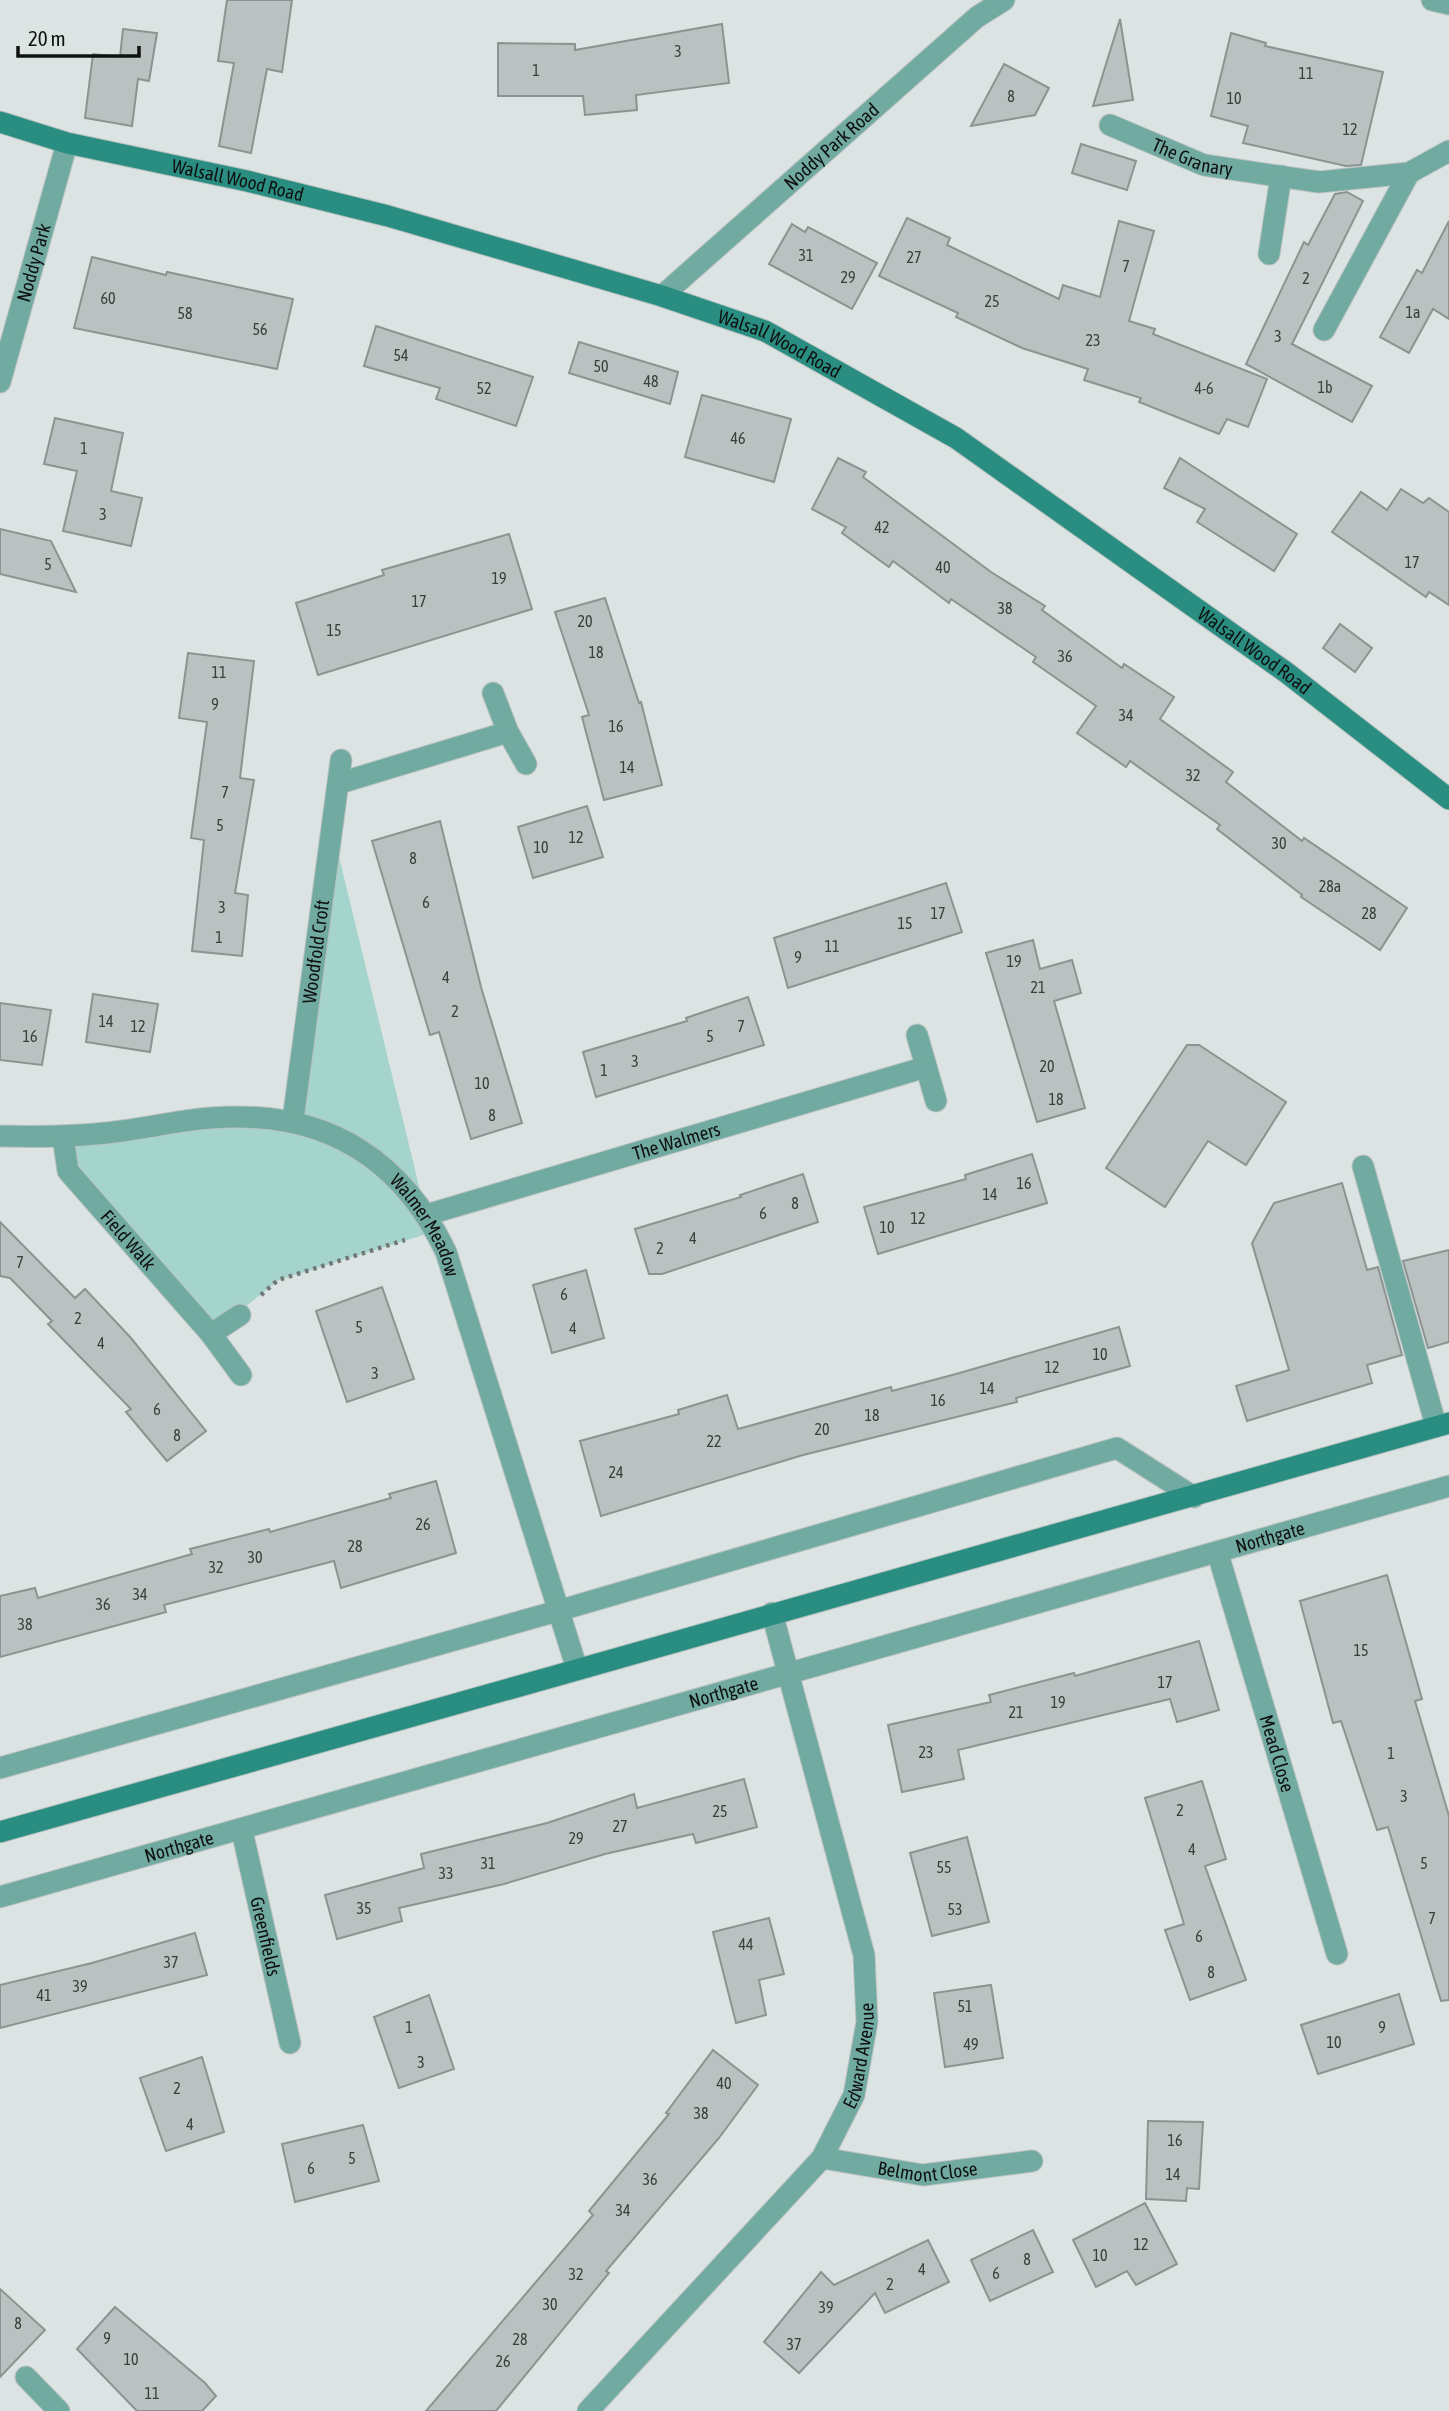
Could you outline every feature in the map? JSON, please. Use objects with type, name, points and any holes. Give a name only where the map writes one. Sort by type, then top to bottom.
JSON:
[{"type":"street","name":"Noddy Park Road","points":[[662,296],[977,17],[1004,0]]},
{"type":"street","points":[[1432,0],[1449,4]]},
{"type":"street","name":"Walsall Wood Road","points":[[0,122],[67,143],[247,181],[375,213],[662,296],[765,331],[956,438],[1287,673],[1449,799]]},
{"type":"street","name":"The Granary","points":[[1110,125],[1204,165],[1319,182],[1409,173],[1449,151]]},
{"type":"street","name":"Noddy Park","points":[[0,382],[67,143]]},
{"type":"street","points":[[1324,330],[1409,173]]},
{"type":"street","points":[[1269,254],[1281,176]]},
{"type":"street","points":[[493,693],[508,732],[526,764]]},
{"type":"street","points":[[340,783],[508,732]]},
{"type":"street","name":"Woodfold Croft","points":[[293,1120],[341,760]]},
{"type":"street","points":[[917,1035],[936,1101]]},
{"type":"street","name":"The Walmers","points":[[431,1223],[926,1068]]},
{"type":"street","name":"Walmer Meadow","points":[[0,1136],[63,1137],[233,1117],[293,1120],[340,1137],[368,1154],[410,1192],[446,1252],[561,1610],[577,1669]]},
{"type":"street","name":"Field Walk","points":[[63,1137],[68,1171],[211,1334],[241,1375]]},
{"type":"street","points":[[0,1832],[772,1613],[1194,1497],[1443,1424],[1363,1166]]},
{"type":"street","points":[[211,1334],[240,1315]]},
{"type":"street","points":[[0,1768],[561,1610],[1118,1448],[1194,1497]]},
{"type":"street","name":"Northgate","points":[[0,1897],[242,1831],[1449,1486]]},
{"type":"street","name":"Mead Close","points":[[1218,1554],[1336,1954]]},
{"type":"street","name":"Edward Avenue","points":[[588,2411],[822,2158],[854,2095],[867,2022],[864,1955],[772,1613]]},
{"type":"street","name":"Greenfields","points":[[242,1831],[290,2043]]},
{"type":"street","name":"Belmont Close","points":[[822,2158],[923,2175],[1032,2161]]},
{"type":"street","points":[[26,2377],[60,2411]]},
{"type":"path","points":[[240,1315],[278,1280],[431,1223]]},
{"type":"green space","points":[[333,832],[426,1215],[436,1231],[279,1280],[211,1334],[68,1171],[63,1137],[293,1120]]},
{"type":"building","points":[[227,0],[292,0],[282,72],[267,69],[251,153],[219,146],[234,63],[218,61]]},
{"type":"building","points":[[1120,19],[1133,100],[1093,106]]},
{"type":"building","points":[[722,24],[729,83],[636,95],[637,110],[585,115],[583,96],[498,96],[498,43],[575,44],[575,50]]},
{"type":"building","points":[[123,29],[157,33],[149,81],[138,79],[132,126],[85,118],[93,54],[120,57]]},
{"type":"building","points":[[1231,33],[1266,43],[1265,46],[1383,72],[1361,165],[1346,166],[1243,143],[1248,126],[1211,116]]},
{"type":"building","points":[[1004,64],[1049,88],[1035,115],[971,126]]},
{"type":"building","points":[[1081,144],[1136,161],[1127,190],[1072,173]]},
{"type":"building","points":[[1347,192],[1363,201],[1292,344],[1372,386],[1352,422],[1246,364],[1304,242],[1308,245],[1335,194]]},
{"type":"building","points":[[907,218],[950,238],[947,245],[1059,299],[1063,285],[1100,297],[1119,221],[1154,231],[1129,321],[1155,329],[1153,334],[1267,379],[1248,427],[1227,419],[1219,434],[1139,402],[1141,398],[1084,380],[1088,369],[1022,348],[956,317],[958,313],[879,276]]},
{"type":"building","points":[[1449,221],[1449,319],[1433,309],[1409,353],[1380,337],[1417,270],[1422,273]]},
{"type":"building","points":[[792,224],[805,232],[808,227],[877,263],[852,309],[769,264]]},
{"type":"building","points":[[92,257],[166,275],[167,272],[293,299],[277,369],[74,328]]},
{"type":"building","points":[[376,326],[533,377],[516,426],[436,399],[440,388],[364,366]]},
{"type":"building","points":[[579,342],[678,372],[670,404],[569,373]]},
{"type":"building","points":[[702,395],[791,419],[774,482],[685,457]]},
{"type":"building","points":[[55,418],[123,433],[111,491],[142,498],[131,546],[63,531],[77,471],[44,464]]},
{"type":"building","points":[[838,458],[866,472],[863,477],[991,572],[1045,606],[1042,610],[1122,668],[1124,664],[1174,697],[1160,719],[1233,772],[1226,782],[1302,841],[1304,838],[1407,908],[1380,950],[1301,897],[1302,895],[1217,829],[1220,825],[1130,761],[1126,767],[1077,733],[1096,706],[1033,662],[1036,657],[951,599],[949,603],[893,561],[889,567],[842,533],[846,527],[812,509]]},
{"type":"building","points":[[1180,458],[1297,534],[1274,571],[1197,522],[1205,509],[1164,488]]},
{"type":"building","points":[[1401,489],[1423,503],[1429,498],[1449,512],[1449,605],[1429,592],[1426,597],[1332,532],[1361,492],[1387,510]]},
{"type":"building","points":[[0,529],[51,541],[76,592],[0,574]]},
{"type":"building","points":[[509,534],[532,609],[318,675],[296,603],[384,575],[382,570]]},
{"type":"building","points":[[605,598],[639,703],[641,702],[662,785],[604,800],[582,717],[589,715],[555,612]]},
{"type":"building","points":[[1340,624],[1372,648],[1355,672],[1323,648]]},
{"type":"building","points":[[188,653],[254,661],[240,778],[254,780],[235,893],[248,895],[242,956],[192,951],[204,840],[191,838],[207,722],[179,718]]},
{"type":"building","points":[[587,806],[603,857],[533,878],[518,827]]},
{"type":"building","points":[[440,821],[481,987],[522,1123],[471,1139],[439,1032],[430,1035],[372,841]]},
{"type":"building","points":[[946,883],[962,932],[788,988],[774,938]]},
{"type":"building","points":[[1033,940],[1040,969],[1072,960],[1081,993],[1054,1001],[1085,1108],[1037,1122],[986,953]]},
{"type":"building","points":[[93,994],[158,1004],[150,1052],[86,1042]]},
{"type":"building","points":[[748,997],[764,1045],[596,1097],[583,1052],[687,1021],[686,1018]]},
{"type":"building","points":[[0,1003],[51,1010],[42,1065],[0,1060]]},
{"type":"building","points":[[1187,1045],[1199,1045],[1286,1102],[1246,1165],[1208,1141],[1165,1207],[1106,1168]]},
{"type":"building","points":[[1032,1154],[1047,1203],[878,1254],[864,1207],[966,1179],[965,1175]]},
{"type":"building","points":[[803,1174],[818,1222],[662,1274],[649,1274],[635,1229],[741,1197],[740,1195]]},
{"type":"building","points":[[1342,1183],[1367,1270],[1378,1267],[1402,1355],[1367,1365],[1372,1383],[1247,1421],[1236,1386],[1289,1370],[1252,1243],[1274,1203]]},
{"type":"building","points":[[0,1222],[75,1298],[85,1289],[131,1338],[206,1431],[167,1461],[126,1412],[131,1409],[48,1324],[52,1321],[10,1278],[0,1276]]},
{"type":"building","points":[[1449,1250],[1449,1342],[1428,1348],[1403,1261]]},
{"type":"building","points":[[586,1270],[604,1338],[552,1353],[533,1285]]},
{"type":"building","points":[[382,1287],[414,1379],[347,1402],[316,1311]]},
{"type":"building","points":[[1119,1327],[1130,1366],[1016,1398],[1017,1402],[803,1455],[601,1516],[580,1441],[679,1414],[678,1410],[727,1395],[738,1429],[891,1387],[892,1391],[956,1374]]},
{"type":"building","points":[[436,1481],[456,1553],[341,1588],[334,1561],[164,1605],[166,1612],[0,1657],[0,1596],[35,1588],[38,1598],[192,1554],[190,1549],[269,1529],[270,1532],[391,1498],[389,1494]]},
{"type":"building","points":[[1387,1575],[1422,1699],[1415,1701],[1449,1816],[1449,2000],[1441,2001],[1388,1827],[1377,1830],[1341,1721],[1333,1723],[1300,1601]]},
{"type":"building","points":[[1199,1641],[1219,1710],[1177,1722],[1170,1699],[958,1750],[964,1779],[902,1792],[888,1725],[991,1702],[989,1695],[1074,1673],[1075,1676]]},
{"type":"building","points":[[744,1779],[757,1827],[696,1843],[693,1834],[605,1854],[504,1884],[399,1908],[402,1921],[337,1939],[325,1895],[424,1868],[421,1854],[547,1823],[634,1794],[637,1808]]},
{"type":"building","points":[[1202,1781],[1226,1859],[1205,1866],[1246,1980],[1190,2000],[1165,1930],[1184,1924],[1145,1798]]},
{"type":"building","points":[[967,1837],[989,1922],[932,1936],[910,1853]]},
{"type":"building","points":[[769,1918],[784,1974],[759,1980],[766,2015],[736,2023],[713,1932]]},
{"type":"building","points":[[195,1933],[207,1975],[0,2028],[0,1985],[92,1963]]},
{"type":"building","points":[[991,1985],[1003,2058],[945,2067],[934,1993]]},
{"type":"building","points":[[1399,1994],[1414,2044],[1318,2074],[1301,2025]]},
{"type":"building","points":[[429,1995],[454,2069],[399,2088],[374,2017]]},
{"type":"building","points":[[713,2050],[758,2085],[719,2138],[606,2271],[609,2273],[496,2411],[426,2411],[593,2215],[589,2211],[669,2114],[666,2113]]},
{"type":"building","points":[[202,2057],[224,2132],[166,2151],[140,2078]]},
{"type":"building","points":[[1148,2121],[1203,2122],[1199,2189],[1187,2188],[1186,2201],[1146,2199]]},
{"type":"building","points":[[363,2125],[379,2181],[295,2202],[282,2144]]},
{"type":"building","points":[[1145,2203],[1177,2264],[1136,2285],[1127,2271],[1096,2287],[1073,2240]]},
{"type":"building","points":[[1033,2230],[1053,2272],[990,2301],[971,2260]]},
{"type":"building","points":[[928,2240],[949,2282],[885,2313],[875,2293],[799,2373],[764,2342],[821,2272],[834,2285]]},
{"type":"building","points":[[0,2289],[45,2330],[0,2377]]},
{"type":"building","points":[[115,2307],[205,2383],[216,2396],[202,2411],[137,2411],[77,2349]]}]
